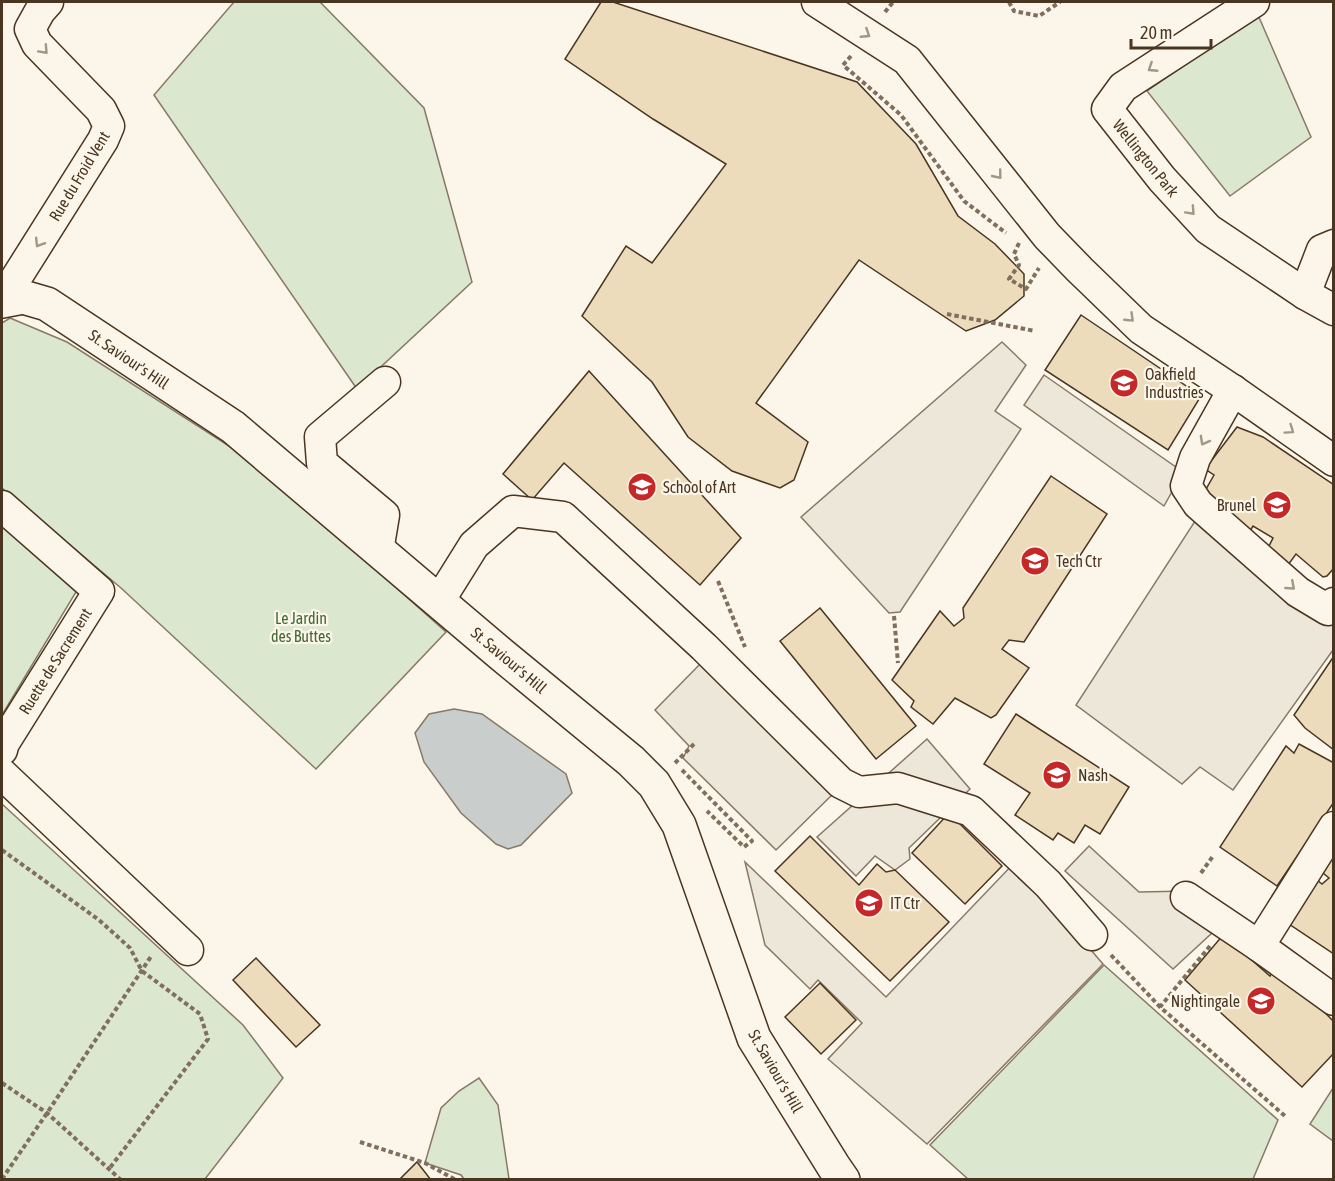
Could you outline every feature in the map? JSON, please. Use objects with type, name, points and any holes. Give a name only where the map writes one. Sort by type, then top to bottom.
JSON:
[{"type":"main road","name":"St. Saviour's Hill","points":[[2,300],[23,297],[47,304],[233,428],[631,761],[654,784],[679,825],[754,1038],[843,1179]]},
{"type":"street","name":"Rue du Froid Vent","points":[[2,300],[103,140],[109,126],[101,110],[37,44],[30,29],[48,2]]},
{"type":"street","points":[[818,2],[907,60],[1047,236],[1141,329],[1334,461]]},
{"type":"street","name":"Wellington Park","points":[[1254,2],[1123,87],[1107,109],[1162,179],[1208,229],[1305,294],[1334,310]]},
{"type":"street","points":[[1305,294],[1322,250],[1334,245]]},
{"type":"street","points":[[378,551],[384,515],[322,463],[320,437],[385,382]]},
{"type":"street","points":[[1233,390],[1195,458],[1186,486],[1198,504],[1298,592],[1328,610],[1334,603]]},
{"type":"street","name":"Ruette de Sacrement","points":[[2,506],[99,591],[4,743],[2,750]]},
{"type":"street","points":[[439,602],[474,544],[513,511],[563,517],[704,646],[841,783],[859,792],[898,788],[970,811],[1048,884],[1092,935]]},
{"type":"street","points":[[2,774],[178,941]]},
{"type":"street","points":[[1259,946],[1334,827]]},
{"type":"street","points":[[1186,897],[1334,1000]]},
{"type":"path","points":[[893,2],[843,65],[901,114],[964,201],[1019,243],[1014,254],[1019,265],[1009,279],[1026,289],[1044,260]]},
{"type":"path","points":[[1009,2],[1014,10],[1039,16],[1060,2]]},
{"type":"path","points":[[947,314],[1035,331]]},
{"type":"path","points":[[894,616],[898,663]]},
{"type":"path","points":[[694,744],[675,763],[752,842],[744,847],[739,842]]},
{"type":"path","points":[[2,850],[99,920],[130,948],[142,971],[200,1014],[208,1039],[109,1169]]},
{"type":"path","points":[[1160,1007],[1227,925]]},
{"type":"path","points":[[1092,935],[1160,1007],[1285,1116]]},
{"type":"path","points":[[2,1179],[142,971],[178,941]]},
{"type":"path","points":[[2,1083],[47,1113],[121,1179]]},
{"type":"path","points":[[360,1142],[425,1163],[456,1179]]},
{"type":"green space","points":[[234,2],[320,2],[424,108],[472,282],[357,389],[154,95]]},
{"type":"green space","points":[[1258,15],[1311,137],[1230,196],[1147,91]]},
{"type":"green space","name":"Le Jardin des Buttes","points":[[10,318],[67,342],[257,464],[446,632],[316,769],[121,588],[2,488],[2,323]]},
{"type":"green space","points":[[2,517],[79,587],[2,715]]},
{"type":"green space","points":[[2,804],[243,1025],[283,1078],[205,1179],[2,1179]]},
{"type":"green space","points":[[1104,965],[1278,1120],[1253,1179],[968,1179],[930,1145]]},
{"type":"green space","points":[[479,1078],[498,1105],[509,1179],[464,1179],[461,1175],[425,1163],[441,1108],[459,1091]]},
{"type":"green space","points":[[1333,1088],[1333,1141],[1310,1124]]},
{"type":"shaded area","points":[[1002,342],[1026,365],[995,411],[1021,429],[900,612],[889,613],[801,517]]},
{"type":"shaded area","points":[[1044,375],[1183,472],[1164,506],[1024,405]]},
{"type":"shaded area","points":[[1210,498],[1333,606],[1333,650],[1233,790],[1200,767],[1182,784],[1076,705]]},
{"type":"shaded area","points":[[703,661],[837,790],[776,850],[683,758],[689,746],[655,710]]},
{"type":"shaded area","points":[[454,709],[482,714],[566,774],[572,793],[521,845],[508,849],[496,844],[461,813],[424,762],[415,733],[429,714]]},
{"type":"shaded area","points":[[927,739],[970,789],[909,848],[910,859],[895,870],[875,856],[856,876],[817,837]]},
{"type":"shaded area","points":[[1089,846],[1139,892],[1189,891],[1225,921],[1173,969],[1065,871]]},
{"type":"shaded area","points":[[745,862],[886,997],[1015,862],[1103,964],[927,1144],[828,1059],[862,1023],[818,980],[810,989],[765,945]]},
{"type":"building","points":[[601,2],[613,2],[857,82],[916,144],[958,216],[995,244],[1024,274],[1024,296],[995,320],[966,331],[859,260],[756,403],[808,442],[794,480],[780,488],[732,471],[688,437],[652,382],[582,316],[626,246],[652,263],[726,164],[653,119],[565,59]]},
{"type":"building","name":"Oakfield Industries","points":[[1081,315],[1201,396],[1168,450],[1045,370]]},
{"type":"building","name":"School of Art","points":[[589,371],[741,538],[700,585],[564,463],[532,500],[503,474]]},
{"type":"building","name":"Brunel","points":[[1237,427],[1263,437],[1334,485],[1334,568],[1327,576],[1323,577],[1296,554],[1288,565],[1267,550],[1273,538],[1253,526],[1247,536],[1205,491],[1214,475],[1205,469]]},
{"type":"building","name":"Tech Ctr","points":[[1051,476],[1107,514],[1024,642],[1009,640],[1002,649],[1029,668],[996,715],[991,718],[955,698],[933,724],[911,707],[914,701],[892,680],[940,611],[954,626],[964,618],[963,608]]},
{"type":"building","points":[[820,608],[916,726],[876,759],[780,641]]},
{"type":"building","points":[[1334,656],[1334,750],[1305,728],[1294,715]]},
{"type":"building","name":"Nash","points":[[1016,714],[1129,787],[1100,834],[1085,825],[1074,843],[1058,833],[1053,840],[1015,815],[1030,793],[984,764]]},
{"type":"building","points":[[1299,744],[1334,763],[1334,802],[1277,886],[1220,847],[1286,746],[1294,753]]},
{"type":"building","points":[[949,813],[1002,866],[965,904],[912,853]]},
{"type":"building","name":"IT Ctr","points":[[810,836],[859,885],[877,864],[886,872],[895,870],[949,922],[890,981],[775,871]]},
{"type":"building","points":[[1334,853],[1334,954],[1283,920],[1312,876],[1322,884],[1329,878],[1318,869]]},
{"type":"building","name":"Nightingale","points":[[1223,935],[1270,976],[1277,963],[1334,1022],[1334,1053],[1302,1087],[1185,980]]},
{"type":"building","points":[[256,958],[320,1025],[296,1047],[233,980]]},
{"type":"building","points":[[820,983],[856,1020],[821,1054],[785,1017]]},
{"type":"building","points":[[417,1162],[431,1180],[399,1180]]},
{"type":"place","name":"Oakfield Industries","points":[[1124,383]]},
{"type":"place","name":"School of Art","points":[[642,487]]},
{"type":"place","name":"Brunel","points":[[1277,505]]},
{"type":"place","name":"Tech Ctr","points":[[1035,561]]},
{"type":"place","name":"Nash","points":[[1057,775]]},
{"type":"place","name":"IT Ctr","points":[[869,903]]},
{"type":"place","name":"Nightingale","points":[[1261,1001]]}]
